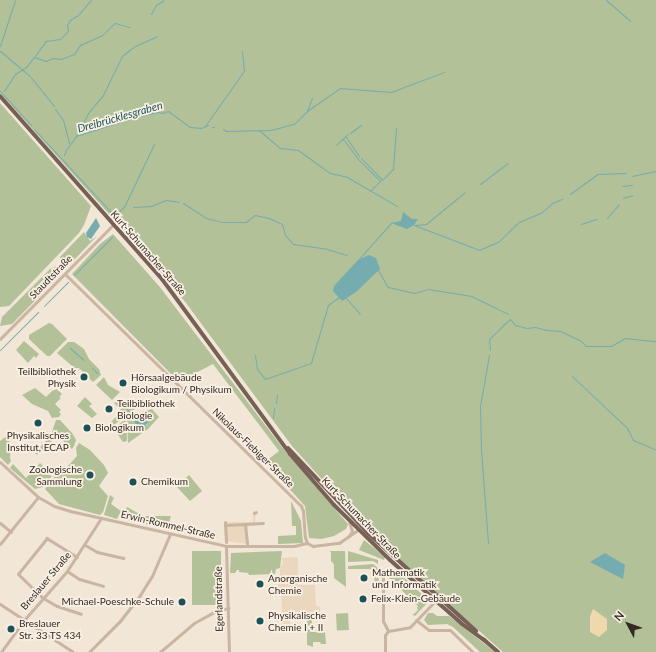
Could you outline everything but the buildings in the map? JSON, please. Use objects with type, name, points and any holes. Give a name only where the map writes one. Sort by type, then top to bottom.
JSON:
[{"type":"main road","name":"Kurt-Schumacher-Straße","points":[[0,96],[173,293],[290,454],[308,475],[347,518],[498,652]]},
{"type":"main road","name":"Kurt-Schumacher-Straße","points":[[287,448],[292,450],[360,528]]},
{"type":"street","name":"Staudtstraße","points":[[0,339],[113,225]]},
{"type":"street","name":"Nikolaus-Fiebiger-Straße","points":[[65,274],[301,506],[304,510],[305,537],[307,543]]},
{"type":"street","name":"Erwin-Rommel-Straße","points":[[0,462],[38,497],[62,509],[226,546],[294,546],[307,543],[313,546],[330,545],[348,539],[360,528]]},
{"type":"street","points":[[0,544],[38,497]]},
{"type":"street","name":"Breslauer Straße","points":[[1,652],[24,620],[78,557],[101,518]]},
{"type":"street","points":[[347,518],[351,525],[352,531],[348,539]]},
{"type":"street","points":[[0,523],[11,532]]},
{"type":"street","points":[[244,523],[247,544]]},
{"type":"street","points":[[225,540],[225,524],[263,524]]},
{"type":"street","points":[[89,652],[120,621],[140,595],[152,576],[170,534]]},
{"type":"street","points":[[78,557],[49,539],[44,540],[18,574],[43,598],[58,606],[81,614]]},
{"type":"street","points":[[85,545],[97,552],[122,558]]},
{"type":"street","name":"Egerlandstraße","points":[[226,546],[229,652]]},
{"type":"street","points":[[386,570],[383,575],[384,621],[388,631]]},
{"type":"street","points":[[67,571],[79,579],[102,586]]},
{"type":"street","points":[[385,652],[385,635],[388,631],[391,629],[407,629],[437,599]]},
{"type":"street","points":[[0,604],[73,652]]},
{"type":"street","points":[[160,652],[194,623],[214,612],[228,608]]},
{"type":"street","points":[[416,620],[429,630],[450,630],[472,652]]},
{"type":"green space","points":[[0,0],[656,0],[656,652],[503,652],[417,576],[365,527],[292,446],[186,303],[155,265],[0,93]]},
{"type":"green space","points":[[0,103],[91,206],[84,225],[79,233],[9,306],[0,307]]},
{"type":"green space","points":[[84,232],[90,241],[97,236],[73,261],[67,265],[61,264],[60,257]]},
{"type":"green space","points":[[113,234],[159,286],[285,451],[348,524],[346,529],[334,536],[321,539],[309,538],[305,506],[265,462],[279,451],[213,364],[184,379],[177,373],[173,376],[72,274],[100,244]]},
{"type":"green space","points":[[57,266],[61,272],[55,280],[12,324],[0,326],[2,317],[50,269]]},
{"type":"green space","points":[[49,323],[52,324],[67,339],[50,356],[47,356],[29,339],[29,335]]},
{"type":"green space","points":[[24,341],[39,354],[36,358],[34,356],[28,363],[16,350]]},
{"type":"green space","points":[[68,342],[74,342],[84,349],[89,359],[99,369],[101,375],[93,382],[80,369],[78,371],[57,353]]},
{"type":"green space","points":[[104,377],[108,385],[120,392],[112,400],[96,385]]},
{"type":"green space","points":[[35,388],[46,397],[52,391],[57,389],[62,394],[59,397],[61,398],[55,404],[61,410],[59,412],[61,414],[59,417],[52,418],[48,411],[32,404],[22,395]]},
{"type":"green space","points":[[85,397],[92,404],[89,406],[97,414],[92,418],[77,406]]},
{"type":"green space","points":[[117,400],[118,402],[122,402],[124,405],[129,404],[135,409],[111,427],[108,425],[122,411],[114,403]]},
{"type":"green space","points":[[152,409],[159,417],[148,429],[128,443],[127,416],[130,414],[140,429],[148,424],[147,421],[151,412],[146,415],[139,413]]},
{"type":"green space","points":[[126,418],[127,441],[123,442],[114,429]]},
{"type":"green space","points":[[56,420],[60,420],[72,433],[76,440],[74,446],[72,449],[60,438],[50,442],[37,455],[35,453],[51,435]]},
{"type":"green space","points":[[7,436],[11,445],[11,461],[8,465],[0,457],[0,441]]},
{"type":"green space","points":[[79,443],[90,450],[104,465],[108,473],[99,486],[108,496],[103,512],[100,515],[59,504],[45,489],[54,477],[60,475],[77,456],[76,448]]},
{"type":"green space","points":[[40,463],[46,469],[46,474],[52,476],[43,487],[35,489],[10,468],[13,464],[26,478]]},
{"type":"green space","points":[[189,475],[202,491],[190,501],[177,487]]},
{"type":"green space","points":[[110,495],[114,498],[111,504],[121,511],[117,519],[104,515]]},
{"type":"green space","points":[[291,501],[301,521],[303,543],[278,544],[278,536],[296,535],[296,526],[292,526]]},
{"type":"green space","points":[[127,507],[143,516],[171,516],[167,529],[126,520],[123,516]]},
{"type":"green space","points":[[364,540],[385,557],[384,560],[359,550]]},
{"type":"green space","points":[[192,551],[221,551],[221,605],[192,605]]},
{"type":"green space","points":[[282,551],[280,568],[276,569],[275,574],[249,575],[248,573],[239,572],[239,570],[235,573],[230,573],[231,553]]},
{"type":"green space","points":[[330,551],[345,551],[346,587],[334,578],[334,564],[331,561]]},
{"type":"green space","points":[[348,551],[378,560],[378,564],[373,561],[348,562]]},
{"type":"green space","points":[[373,564],[378,568],[379,588],[375,589],[374,569],[348,569],[348,566]]},
{"type":"green space","points":[[398,572],[428,600],[428,602],[415,616],[412,614],[418,610],[418,606],[396,585],[394,586],[392,584],[392,579],[389,579],[393,573]]},
{"type":"green space","points":[[348,613],[349,630],[337,631],[336,614]]},
{"type":"green space","points":[[428,613],[433,613],[437,616],[449,616],[495,652],[480,652],[453,627],[447,624],[428,625],[424,620]]},
{"type":"green space","points":[[307,616],[312,616],[312,632],[325,632],[326,644],[313,642],[313,647],[307,645]]},
{"type":"sand","points":[[593,609],[607,619],[607,630],[599,637],[590,632],[590,616]]},
{"type":"shaded area","points":[[253,511],[256,512],[256,522],[247,526],[248,544],[225,541],[224,522],[253,522]]},
{"type":"shaded area","points":[[298,557],[298,585],[315,585],[316,606],[320,607],[320,612],[290,613],[290,628],[281,629],[281,623],[276,623],[276,613],[282,613],[281,588],[278,588],[280,566],[283,565],[282,558]]},
{"type":"water","points":[[403,212],[412,219],[418,219],[414,225],[407,229],[391,223],[401,221]]},
{"type":"water","points":[[96,218],[100,226],[91,239],[87,237],[86,233]]},
{"type":"water","points":[[369,255],[376,258],[380,269],[356,292],[342,301],[333,291],[334,286],[358,260]]},
{"type":"water","points":[[151,412],[151,419],[147,421],[148,423],[139,431],[131,415],[134,418],[135,414],[146,415]]},
{"type":"water","points":[[605,553],[625,565],[623,579],[590,562]]},
{"type":"waterway","points":[[0,46],[15,0]]},
{"type":"waterway","points":[[35,56],[46,41],[60,39],[68,31],[67,25],[70,20],[78,15],[91,0]]},
{"type":"waterway","points":[[151,14],[156,5],[164,0]]},
{"type":"waterway","points":[[606,0],[630,21]]},
{"type":"waterway","points":[[4,91],[15,74],[26,67],[34,57],[46,61],[53,58],[61,59],[74,54],[80,45],[102,35],[115,23],[129,27]]},
{"type":"waterway","points":[[76,136],[88,113],[103,95],[122,56],[135,46],[157,36]]},
{"type":"waterway","points":[[0,51],[29,75],[54,106]]},
{"type":"waterway","points":[[205,126],[244,71],[242,51]]},
{"type":"waterway","points":[[307,111],[340,88],[391,92],[444,72]]},
{"type":"waterway","points":[[0,91],[31,125]]},
{"type":"waterway","points":[[223,129],[226,131],[271,130],[294,124],[307,111],[312,98]]},
{"type":"waterway","points":[[55,109],[63,120],[69,143]]},
{"type":"waterway","name":"Dreibrücklesgraben","points":[[64,155],[76,136],[135,117],[158,112],[163,113],[168,111],[190,127],[201,128],[208,125]]},
{"type":"waterway","points":[[350,133],[361,125]]},
{"type":"waterway","points":[[361,158],[382,180],[393,169],[396,128]]},
{"type":"waterway","points":[[34,129],[120,222]]},
{"type":"waterway","name":"Dreibrücklesgraben","points":[[259,130],[280,148],[298,150],[330,173],[347,177],[397,206]]},
{"type":"waterway","points":[[336,145],[348,134]]},
{"type":"waterway","points":[[346,137],[359,156]]},
{"type":"waterway","points":[[343,139],[359,160],[380,181],[371,190]]},
{"type":"waterway","points":[[118,212],[124,207],[154,144]]},
{"type":"waterway","points":[[480,184],[508,163]]},
{"type":"waterway","name":"Dreibrücklesgraben","points":[[632,176],[656,171]]},
{"type":"waterway","name":"Dreibrücklesgraben","points":[[570,194],[598,174],[626,173]]},
{"type":"waterway","points":[[622,186],[632,185]]},
{"type":"waterway","points":[[415,225],[426,224],[465,192]]},
{"type":"waterway","points":[[623,198],[633,195]]},
{"type":"waterway","name":"Dreibrücklesgraben","points":[[414,225],[479,250],[498,242],[519,222],[542,212],[552,203],[562,199]]},
{"type":"waterway","points":[[133,207],[151,206],[166,200],[179,202]]},
{"type":"waterway","points":[[183,203],[206,218],[222,222],[246,222],[255,215],[269,218],[282,224],[285,235],[293,244],[327,249],[347,255]]},
{"type":"waterway","points":[[607,218],[619,204]]},
{"type":"waterway","points":[[581,224],[596,219]]},
{"type":"waterway","points":[[358,260],[391,223]]},
{"type":"waterway","points":[[74,275],[112,237]]},
{"type":"waterway","points":[[378,270],[388,287],[414,293],[428,289],[471,296],[508,314]]},
{"type":"waterway","points":[[44,306],[68,282]]},
{"type":"waterway","points":[[255,355],[257,369],[265,379],[311,363],[328,305],[339,297]]},
{"type":"waterway","points":[[346,298],[360,314]]},
{"type":"waterway","points":[[0,350],[38,312]]},
{"type":"waterway","points":[[490,350],[489,339],[510,319],[515,325],[527,328],[535,327],[560,331],[581,341],[586,346],[611,346],[625,338],[656,341]]},
{"type":"waterway","points":[[70,348],[84,360]]},
{"type":"waterway","points":[[488,543],[481,449],[480,406],[489,355]]},
{"type":"waterway","points":[[92,368],[97,373]]},
{"type":"waterway","points":[[572,376],[627,428],[633,440],[656,450]]},
{"type":"waterway","points":[[276,403],[277,395]]},
{"type":"waterway","points":[[125,405],[129,412]]},
{"type":"waterway","points":[[273,418],[274,408]]},
{"type":"place","name":"Teilbibliothek Physik","points":[[84,377]]},
{"type":"place","name":"Hörsaalgebäude Biologikum / Physikum","points":[[123,383]]},
{"type":"place","name":"Teilbibliothek Biologie","points":[[109,409]]},
{"type":"place","name":"Physikalisches Institut, ECAP","points":[[38,423]]},
{"type":"place","name":"Biologikum","points":[[87,428]]},
{"type":"place","name":"Zoologische Sammlung","points":[[90,475]]},
{"type":"place","name":"Chemikum","points":[[133,482]]},
{"type":"place","name":"Mathematik und Informatik","points":[[364,578]]},
{"type":"place","name":"Anorganische Chemie","points":[[260,584]]},
{"type":"place","name":"Felix-Klein-Gebäude","points":[[363,599]]},
{"type":"place","name":"Michael-Poeschke-Schule","points":[[182,602]]},
{"type":"place","name":"Physikalische Chemie I + II","points":[[260,621]]},
{"type":"place","name":"Breslauer Str. 33 TS 434","points":[[11,629]]}]
